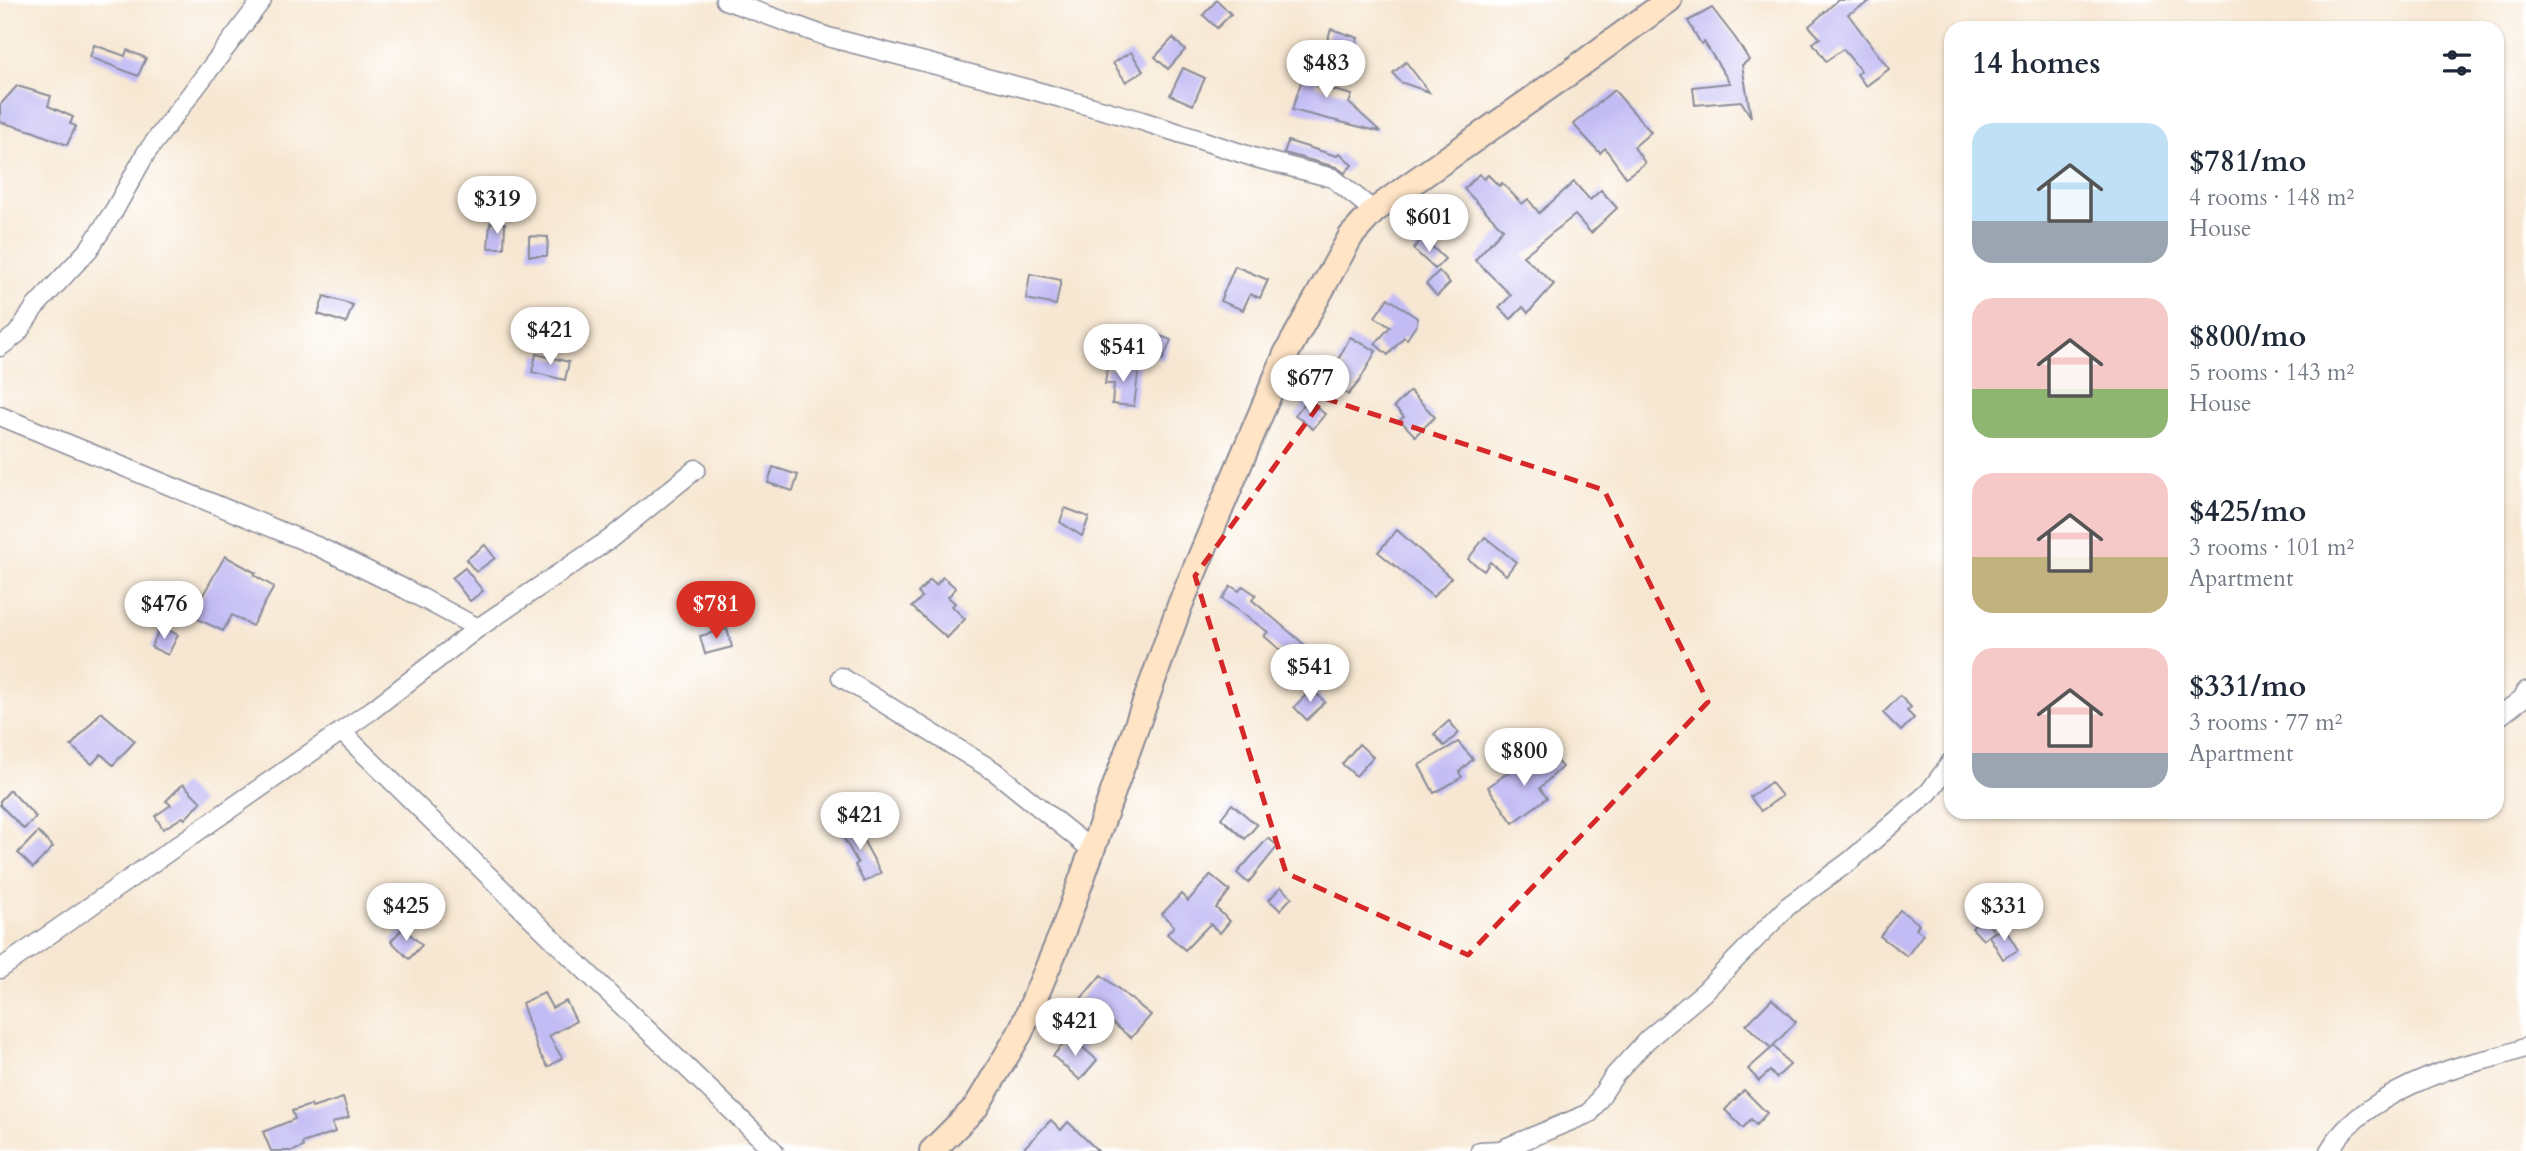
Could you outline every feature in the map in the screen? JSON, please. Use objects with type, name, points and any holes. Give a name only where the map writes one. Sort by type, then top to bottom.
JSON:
[{"type":"street","points":[[0,347],[18,334],[35,307],[89,249],[146,153],[262,0]]},
{"type":"street","points":[[725,0],[828,37],[1036,91],[1139,120],[1256,158],[1333,178],[1374,211]]},
{"type":"street","points":[[932,1151],[976,1107],[1020,1033],[1063,931],[1180,605],[1286,354],[1351,236],[1374,211],[1669,0]]},
{"type":"street","points":[[0,416],[319,547],[478,628]]},
{"type":"street","points":[[0,969],[342,732],[478,628],[610,539],[696,469]]},
{"type":"street","points":[[841,677],[994,771],[1092,850]]},
{"type":"street","points":[[2504,713],[2523,698],[2526,691]]},
{"type":"street","points":[[342,732],[774,1151]]},
{"type":"street","points":[[1480,1151],[1500,1150],[1590,1113],[1614,1076],[1647,1040],[1704,992],[1788,906],[1850,861],[1929,792],[1944,772]]},
{"type":"street","points":[[2329,1151],[2337,1137],[2383,1098],[2447,1070],[2526,1047]]},
{"type":"highlighted area","points":[[1324,398],[1604,490],[1708,702],[1468,955],[1286,873],[1195,576]]},
{"type":"building","points":[[1217,0],[1231,14],[1217,28],[1203,15]]},
{"type":"building","points":[[1838,0],[1873,0],[1848,14],[1889,69],[1866,86],[1857,74],[1861,71],[1843,49],[1826,61],[1813,43],[1820,38],[1809,26]]},
{"type":"building","points":[[1712,8],[1749,60],[1742,65],[1751,117],[1741,101],[1695,105],[1693,87],[1730,83],[1704,42],[1701,44],[1688,21]]},
{"type":"building","points":[[1331,29],[1358,38],[1349,65],[1322,56]]},
{"type":"building","points":[[1173,38],[1185,50],[1168,69],[1155,57]]},
{"type":"building","points":[[94,45],[125,56],[127,50],[146,58],[138,76],[90,57]]},
{"type":"building","points":[[1131,52],[1143,71],[1126,82],[1113,63]]},
{"type":"building","points":[[1309,57],[1323,62],[1315,85],[1352,95],[1349,103],[1381,132],[1292,110]]},
{"type":"building","points":[[1406,62],[1429,92],[1400,82],[1393,73]]},
{"type":"building","points":[[1183,68],[1205,78],[1193,105],[1170,95]]},
{"type":"building","points":[[17,86],[51,96],[48,106],[73,117],[70,124],[76,126],[67,145],[0,122],[0,105]]},
{"type":"building","points":[[1614,90],[1651,132],[1634,147],[1645,163],[1626,177],[1605,148],[1600,153],[1573,124]]},
{"type":"building","points":[[1288,141],[1337,156],[1340,153],[1352,165],[1345,173],[1336,167],[1284,153]]},
{"type":"building","points":[[1479,174],[1484,179],[1488,175],[1499,186],[1502,183],[1522,204],[1528,199],[1539,213],[1574,182],[1590,200],[1601,190],[1617,208],[1591,233],[1575,215],[1523,256],[1554,284],[1528,313],[1523,307],[1511,319],[1499,308],[1511,295],[1475,260],[1503,229],[1464,189]]},
{"type":"building","points":[[490,223],[505,223],[504,248],[488,248]]},
{"type":"building","points":[[529,236],[548,237],[547,256],[529,256]]},
{"type":"building","points":[[1423,238],[1445,259],[1435,269],[1413,249]]},
{"type":"building","points":[[1235,266],[1268,280],[1260,298],[1250,294],[1243,310],[1220,301]]},
{"type":"building","points":[[1439,271],[1450,283],[1437,296],[1426,284]]},
{"type":"building","points":[[1030,274],[1061,280],[1056,305],[1026,299]]},
{"type":"building","points":[[324,296],[353,305],[346,323],[318,314]]},
{"type":"building","points":[[1388,298],[1417,318],[1417,324],[1407,339],[1404,337],[1388,355],[1375,344],[1390,327],[1375,317]]},
{"type":"building","points":[[1155,334],[1171,340],[1163,360],[1147,354]]},
{"type":"building","points":[[1350,337],[1376,351],[1359,382],[1348,395],[1333,381],[1345,366],[1337,362]]},
{"type":"building","points":[[536,354],[569,362],[565,380],[532,372]]},
{"type":"building","points":[[1117,364],[1139,366],[1134,406],[1112,404],[1114,384],[1105,384],[1107,368],[1116,369]]},
{"type":"building","points":[[1410,391],[1435,417],[1415,436],[1400,420],[1404,417],[1394,407]]},
{"type":"building","points":[[1307,400],[1325,414],[1313,429],[1295,415]]},
{"type":"building","points":[[773,467],[798,475],[793,491],[768,483]]},
{"type":"building","points":[[1065,508],[1089,517],[1082,536],[1060,522]]},
{"type":"building","points":[[1397,530],[1451,578],[1433,597],[1378,552]]},
{"type":"building","points":[[1485,537],[1516,562],[1506,575],[1490,562],[1484,571],[1468,559]]},
{"type":"building","points":[[485,545],[495,558],[476,572],[466,560]]},
{"type":"building","points":[[225,556],[256,573],[254,575],[274,587],[252,626],[232,615],[223,631],[191,616]]},
{"type":"building","points":[[465,568],[483,591],[470,601],[452,578]]},
{"type":"building","points":[[943,577],[956,588],[948,597],[955,603],[952,606],[965,619],[947,638],[912,607],[922,597],[918,593],[930,580],[936,585]]},
{"type":"building","points":[[1231,586],[1239,591],[1243,586],[1256,595],[1252,600],[1305,645],[1298,653],[1289,647],[1284,653],[1264,636],[1268,632],[1222,599]]},
{"type":"building","points":[[161,626],[178,635],[168,655],[151,647]]},
{"type":"building","points":[[727,629],[732,647],[705,654],[700,636]]},
{"type":"building","points":[[1312,689],[1325,702],[1307,720],[1294,707]]},
{"type":"building","points":[[1900,696],[1911,707],[1907,711],[1914,718],[1901,731],[1883,713]]},
{"type":"building","points":[[101,712],[135,741],[113,765],[101,754],[92,764],[71,746]]},
{"type":"building","points":[[1449,721],[1459,733],[1444,746],[1434,734]]},
{"type":"building","points":[[1458,742],[1473,759],[1459,772],[1462,777],[1434,793],[1419,765]]},
{"type":"building","points":[[1359,744],[1373,757],[1356,776],[1342,764]]},
{"type":"building","points":[[1550,754],[1562,767],[1540,788],[1547,798],[1513,823],[1488,787],[1521,763],[1528,774]]},
{"type":"building","points":[[1771,782],[1782,796],[1761,811],[1750,797]]},
{"type":"building","points":[[183,784],[201,802],[185,819],[183,817],[163,829],[155,816],[171,805],[166,801]]},
{"type":"building","points":[[10,790],[36,817],[24,829],[0,805],[0,801]]},
{"type":"building","points":[[1232,804],[1257,825],[1245,839],[1221,818]]},
{"type":"building","points":[[853,821],[881,873],[864,882],[855,865],[858,863],[839,830]]},
{"type":"building","points":[[38,832],[53,847],[33,868],[18,853]]},
{"type":"building","points":[[1268,838],[1278,846],[1248,883],[1237,873]]},
{"type":"building","points":[[1211,875],[1230,891],[1216,908],[1230,921],[1220,933],[1210,924],[1185,950],[1167,934],[1174,926],[1162,914],[1181,894],[1188,901]]},
{"type":"building","points":[[1281,887],[1292,897],[1280,910],[1269,900]]},
{"type":"building","points":[[1900,910],[1919,924],[1916,929],[1923,934],[1907,956],[1880,936]]},
{"type":"building","points":[[1983,918],[1994,931],[1983,940],[1972,928]]},
{"type":"building","points":[[2004,927],[2018,950],[2003,959],[1989,936]]},
{"type":"building","points":[[403,928],[422,945],[409,959],[391,941]]},
{"type":"building","points":[[1101,975],[1151,1015],[1131,1038],[1098,1011],[1095,1014],[1079,1001]]},
{"type":"building","points":[[544,993],[552,1008],[566,1001],[576,1021],[549,1036],[562,1058],[548,1067],[538,1051],[522,1003]]},
{"type":"building","points":[[1772,999],[1796,1022],[1771,1048],[1746,1025]]},
{"type":"building","points":[[1070,1036],[1097,1060],[1080,1080],[1053,1056]]},
{"type":"building","points":[[1774,1046],[1790,1065],[1776,1078],[1770,1071],[1759,1081],[1748,1069]]},
{"type":"building","points":[[1744,1090],[1767,1113],[1756,1125],[1751,1119],[1743,1128],[1725,1110]]},
{"type":"building","points":[[343,1098],[349,1117],[332,1123],[335,1132],[302,1143],[303,1147],[293,1151],[271,1151],[263,1132],[295,1119],[292,1111]]},
{"type":"building","points":[[1051,1120],[1061,1130],[1068,1122],[1098,1151],[1021,1151]]}]
